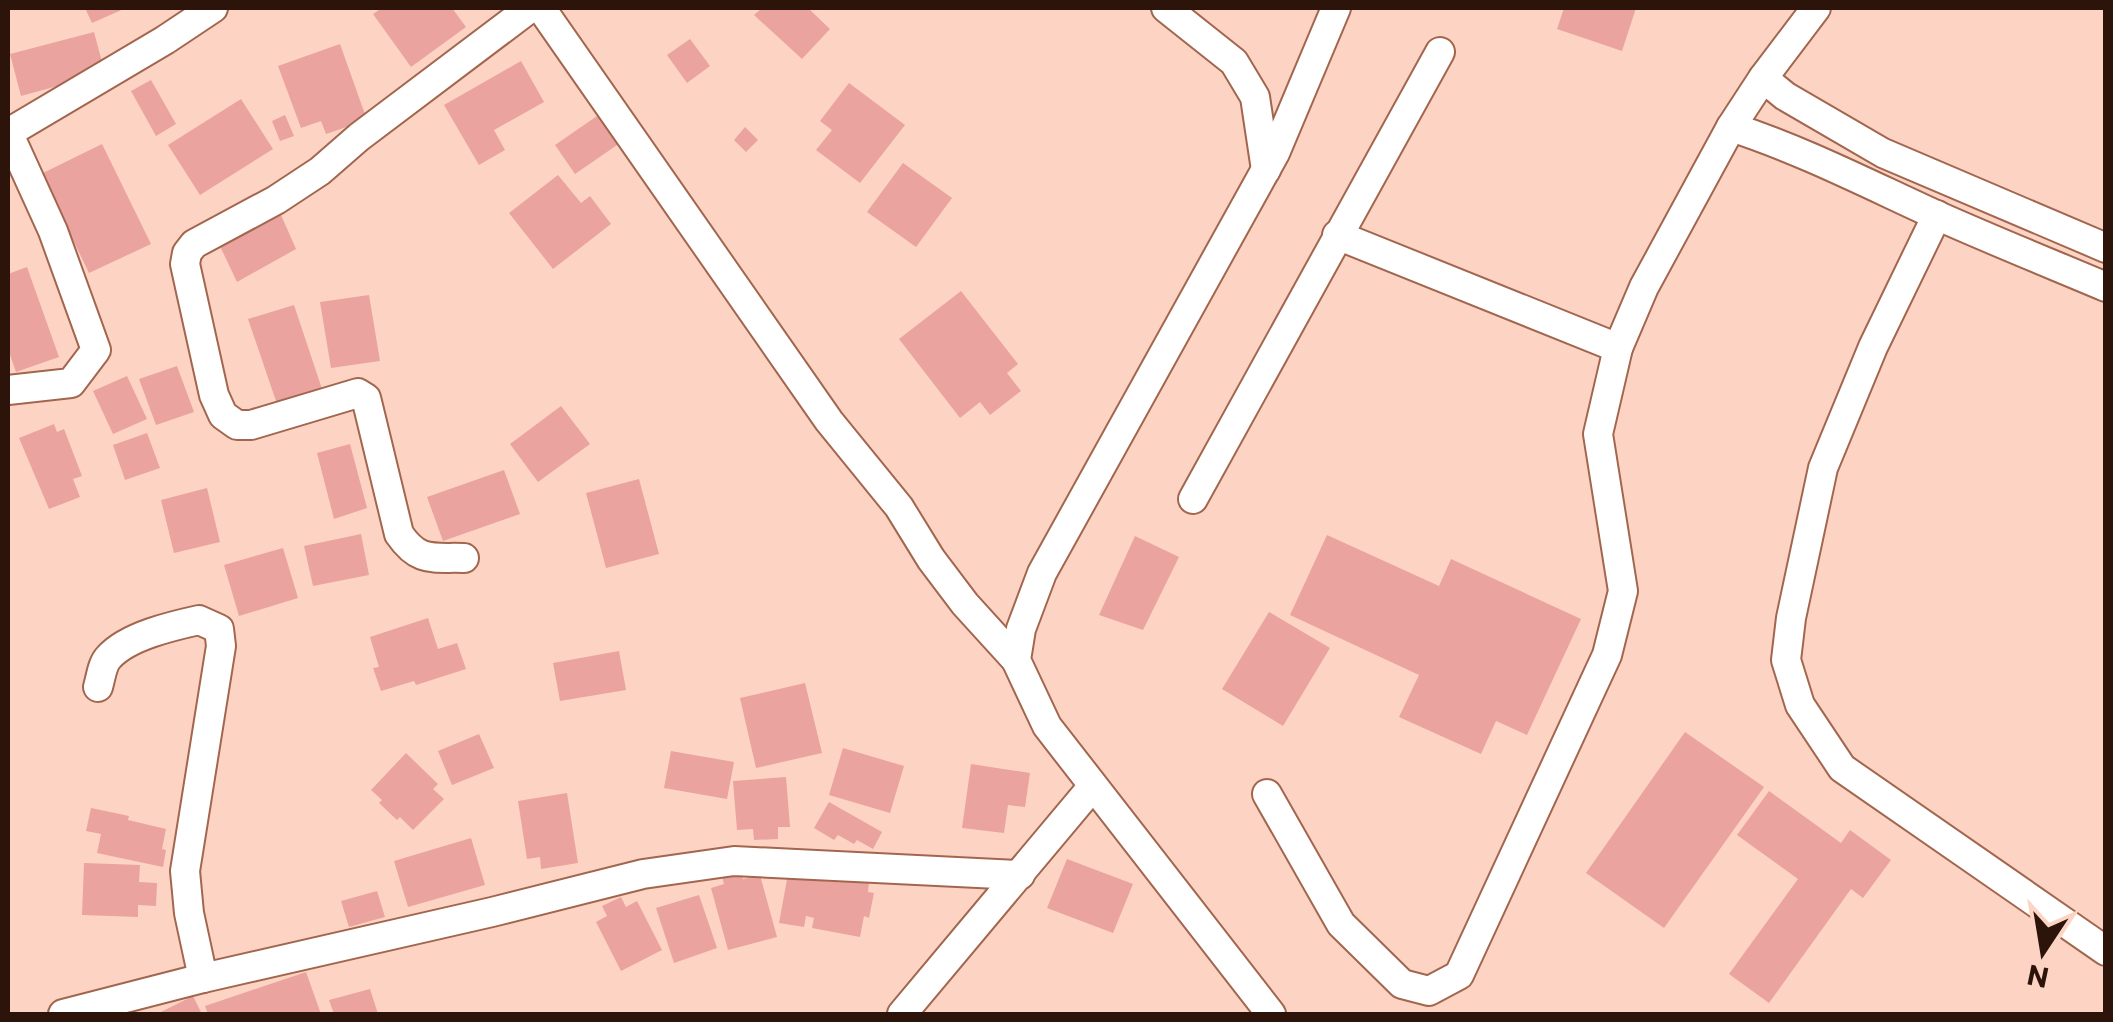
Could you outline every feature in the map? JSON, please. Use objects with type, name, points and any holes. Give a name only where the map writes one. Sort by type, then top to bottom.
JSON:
[{"type":"street","points":[[8,390],[71,384],[96,350],[53,231],[8,132],[213,8]]},
{"type":"street","points":[[464,558],[422,556],[409,549],[398,534],[366,398],[358,394],[251,425],[237,425],[224,415],[214,394],[185,264],[194,244],[276,200],[320,171],[530,8]]},
{"type":"street","points":[[541,8],[828,421],[899,506],[931,560],[1016,660],[1046,726],[1271,1014]]},
{"type":"street","points":[[1166,8],[1234,62],[1254,97],[1266,170]]},
{"type":"street","points":[[1016,660],[1021,629],[1042,573],[1276,154],[1336,8]]},
{"type":"street","points":[[1268,794],[1342,924],[1402,984],[1428,991],[1459,975],[1607,655],[1623,591],[1598,434],[1618,348],[1644,287],[1731,127],[1816,8]]},
{"type":"street","points":[[1193,498],[1440,52]]},
{"type":"street","points":[[1763,78],[1785,96],[1883,153],[2106,248]]},
{"type":"street","points":[[1731,127],[1786,147],[2106,286]]},
{"type":"street","points":[[1937,215],[1873,347],[1822,468],[1786,660],[1800,705],[1842,768],[2106,951]]},
{"type":"street","points":[[1337,235],[1618,348]]},
{"type":"street","points":[[98,686],[106,659],[120,648],[162,629],[199,620],[219,629],[221,646],[186,871],[188,914],[202,978]]},
{"type":"street","points":[[902,1014],[1093,786]]},
{"type":"street","points":[[64,1014],[643,874],[734,861],[1020,875]]},
{"type":"building","points":[[85,8],[126,8],[92,23]]},
{"type":"building","points":[[382,8],[452,8],[466,27],[411,67],[373,14]]},
{"type":"building","points":[[762,8],[808,8],[830,29],[802,59],[754,15]]},
{"type":"building","points":[[1564,8],[1636,8],[1622,51],[1557,29]]},
{"type":"building","points":[[94,32],[105,73],[21,96],[10,54]]},
{"type":"building","points":[[690,39],[710,66],[687,83],[667,55]]},
{"type":"building","points":[[340,44],[367,120],[326,134],[321,121],[301,128],[278,66]]},
{"type":"building","points":[[521,61],[544,102],[494,130],[505,150],[479,165],[444,105]]},
{"type":"building","points":[[151,80],[176,124],[156,136],[131,91]]},
{"type":"building","points":[[849,83],[905,125],[860,183],[816,150],[832,130],[820,121]]},
{"type":"building","points":[[241,99],[273,149],[200,195],[168,145]]},
{"type":"building","points":[[600,114],[620,143],[575,174],[555,145]]},
{"type":"building","points":[[285,115],[294,136],[280,141],[272,121]]},
{"type":"building","points":[[745,127],[758,140],[746,152],[734,140]]},
{"type":"building","points":[[102,144],[151,244],[89,273],[41,174]]},
{"type":"building","points":[[903,163],[952,198],[916,247],[867,212]]},
{"type":"building","points":[[558,175],[581,203],[590,196],[611,224],[553,269],[509,213]]},
{"type":"building","points":[[281,215],[296,249],[237,282],[218,242]]},
{"type":"building","points":[[27,267],[59,357],[16,372],[8,349],[8,274]]},
{"type":"building","points":[[961,291],[1018,364],[1007,373],[1021,391],[990,415],[980,402],[960,418],[899,339]]},
{"type":"building","points":[[369,295],[380,361],[331,368],[320,302]]},
{"type":"building","points":[[294,305],[322,389],[277,404],[248,319]]},
{"type":"building","points":[[177,366],[194,412],[156,425],[139,379]]},
{"type":"building","points":[[127,376],[147,419],[113,434],[93,391]]},
{"type":"building","points":[[561,406],[590,444],[538,482],[510,444]]},
{"type":"building","points":[[54,424],[57,432],[64,429],[82,476],[73,479],[80,497],[49,509],[19,438]]},
{"type":"building","points":[[147,433],[160,468],[125,480],[113,445]]},
{"type":"building","points":[[350,444],[367,508],[334,519],[317,453]]},
{"type":"building","points":[[504,470],[520,514],[443,541],[427,497]]},
{"type":"building","points":[[639,479],[659,554],[606,568],[586,493]]},
{"type":"building","points":[[207,488],[220,542],[174,553],[161,500]]},
{"type":"building","points":[[361,534],[369,575],[313,586],[304,546]]},
{"type":"building","points":[[1327,535],[1439,586],[1451,559],[1581,619],[1527,735],[1496,721],[1481,754],[1399,717],[1419,675],[1290,615]]},
{"type":"building","points":[[1135,536],[1179,557],[1143,630],[1099,615]]},
{"type":"building","points":[[283,548],[298,598],[239,616],[224,565]]},
{"type":"building","points":[[1269,612],[1330,648],[1283,726],[1222,689]]},
{"type":"building","points":[[428,618],[438,649],[457,643],[466,669],[381,691],[373,668],[379,667],[370,637]]},
{"type":"building","points":[[619,651],[626,690],[560,701],[553,663]]},
{"type":"building","points":[[805,683],[822,753],[756,768],[740,698]]},
{"type":"building","points":[[1685,732],[1764,787],[1664,928],[1586,873]]},
{"type":"building","points":[[479,734],[494,768],[452,785],[438,751]]},
{"type":"building","points":[[843,748],[904,766],[890,813],[829,795]]},
{"type":"building","points":[[671,751],[734,762],[727,799],[664,788]]},
{"type":"building","points":[[406,753],[438,784],[433,789],[444,799],[413,830],[379,803],[382,800],[371,790]]},
{"type":"building","points":[[971,764],[1030,773],[1025,807],[1008,805],[1004,833],[962,828]]},
{"type":"building","points":[[786,777],[790,827],[778,827],[778,839],[754,840],[753,829],[737,830],[733,781]]},
{"type":"building","points":[[1769,791],[1841,843],[1850,830],[1891,860],[1863,898],[1851,889],[1769,1003],[1729,974],[1798,879],[1737,835]]},
{"type":"building","points":[[567,793],[578,863],[541,869],[540,857],[527,859],[518,801]]},
{"type":"building","points":[[829,802],[882,832],[873,849],[838,835],[834,840],[814,828]]},
{"type":"building","points":[[91,808],[166,829],[163,867],[97,853],[101,834],[86,831]]},
{"type":"building","points":[[471,838],[485,885],[408,907],[394,861]]},
{"type":"building","points":[[1067,859],[1133,884],[1113,933],[1047,908]]},
{"type":"building","points":[[84,863],[140,865],[139,882],[157,883],[156,906],[138,905],[138,917],[82,915]]},
{"type":"building","points":[[740,868],[743,879],[760,875],[777,937],[728,950],[711,888],[724,884],[721,873]]},
{"type":"building","points":[[827,871],[825,881],[834,882],[835,875],[869,882],[868,892],[874,893],[860,937],[812,928],[814,918],[806,916],[804,927],[779,923],[788,874]]},
{"type":"building","points":[[377,891],[385,917],[349,927],[341,901]]},
{"type":"building","points":[[699,895],[717,948],[674,963],[656,908]]},
{"type":"building","points":[[621,897],[626,907],[637,901],[662,950],[621,971],[596,922],[607,916],[602,906]]},
{"type":"building","points":[[306,972],[321,1014],[208,1014],[205,1006]]},
{"type":"building","points":[[370,989],[378,1014],[334,1014],[329,1000]]},
{"type":"building","points":[[193,996],[202,1014],[157,1014]]}]
